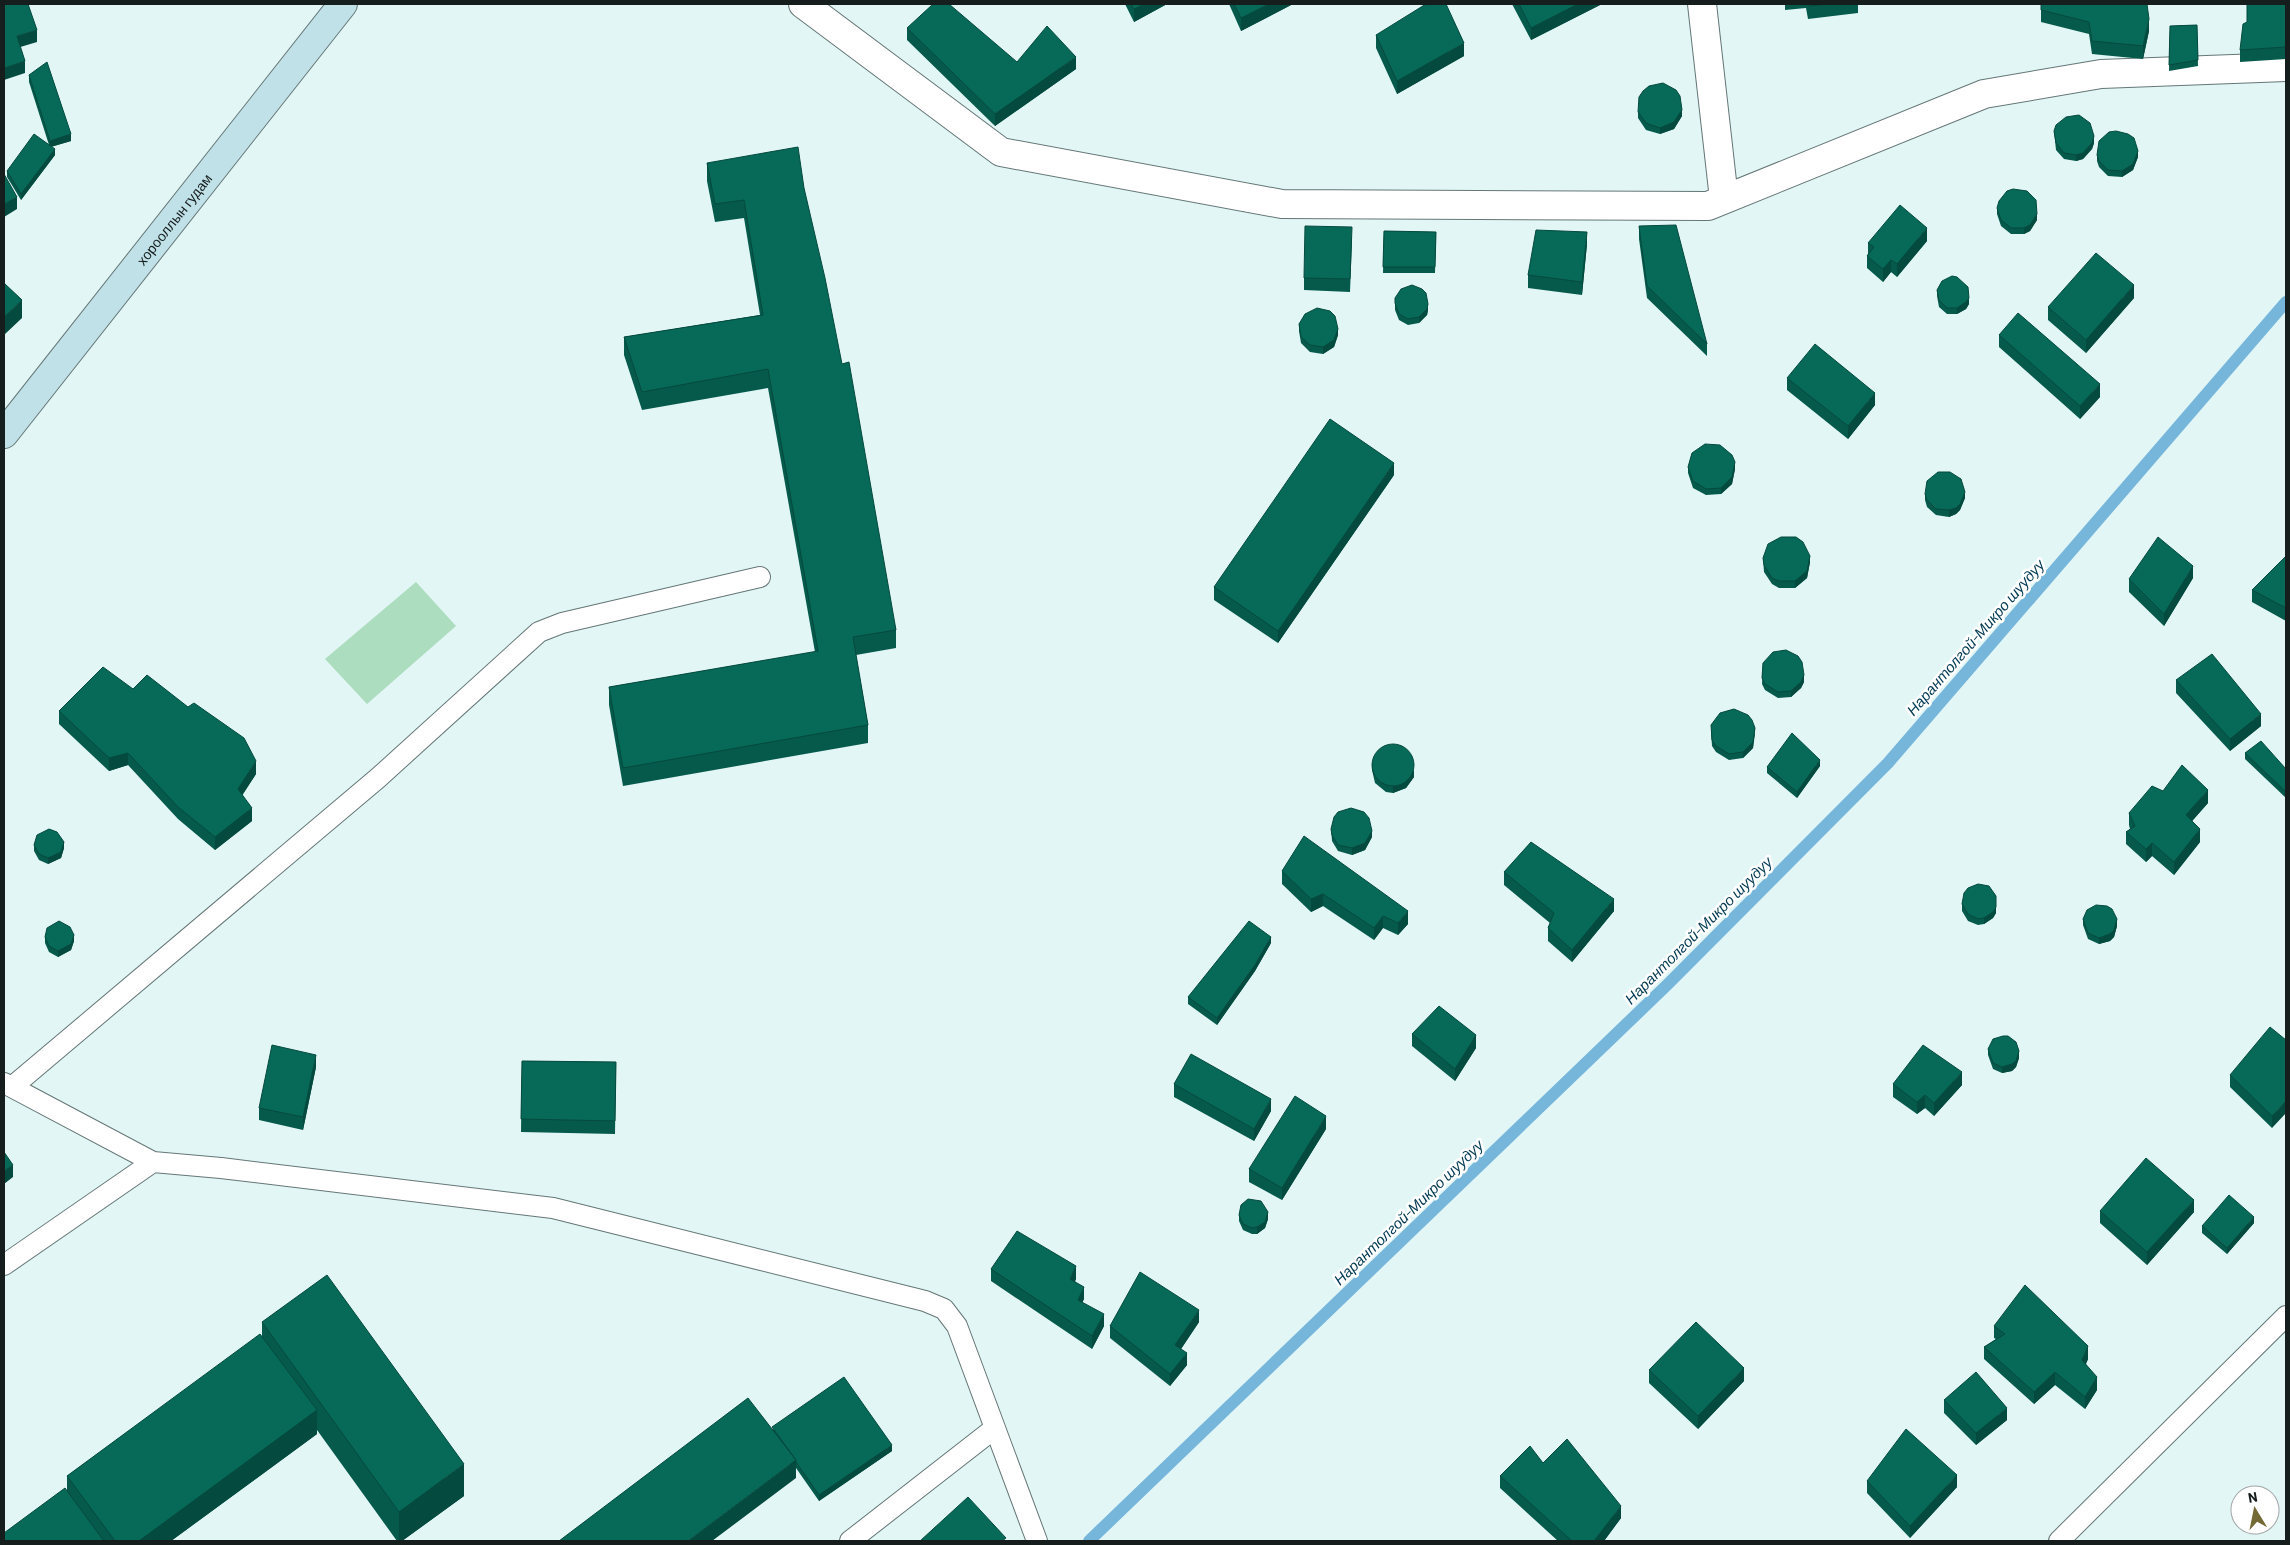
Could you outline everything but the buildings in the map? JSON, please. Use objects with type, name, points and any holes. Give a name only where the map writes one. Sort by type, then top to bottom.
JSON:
[{"type":"main road","name":"хорооллын гудам","points":[[4,434],[343,4]]},
{"type":"street","points":[[803,4],[1001,152],[1282,204],[1708,206],[1984,94],[2101,74],[2286,67]]},
{"type":"street","points":[[1702,4],[1724,199]]},
{"type":"lane","points":[[760,578],[562,624],[539,632],[378,778],[8,1085],[153,1162],[230,1169],[553,1208],[925,1300],[944,1309],[956,1326],[1037,1541]]},
{"type":"lane","points":[[4,1265],[153,1162]]},
{"type":"lane","points":[[2059,1541],[2286,1316]]},
{"type":"lane","points":[[850,1541],[995,1428]]},
{"type":"green space","points":[[416,582],[456,626],[367,704],[325,659]]},
{"type":"waterway","name":"Нарантолгой-Микро шуудуу","points":[[1089,1541],[1668,984],[1888,763],[2286,302]]}]
